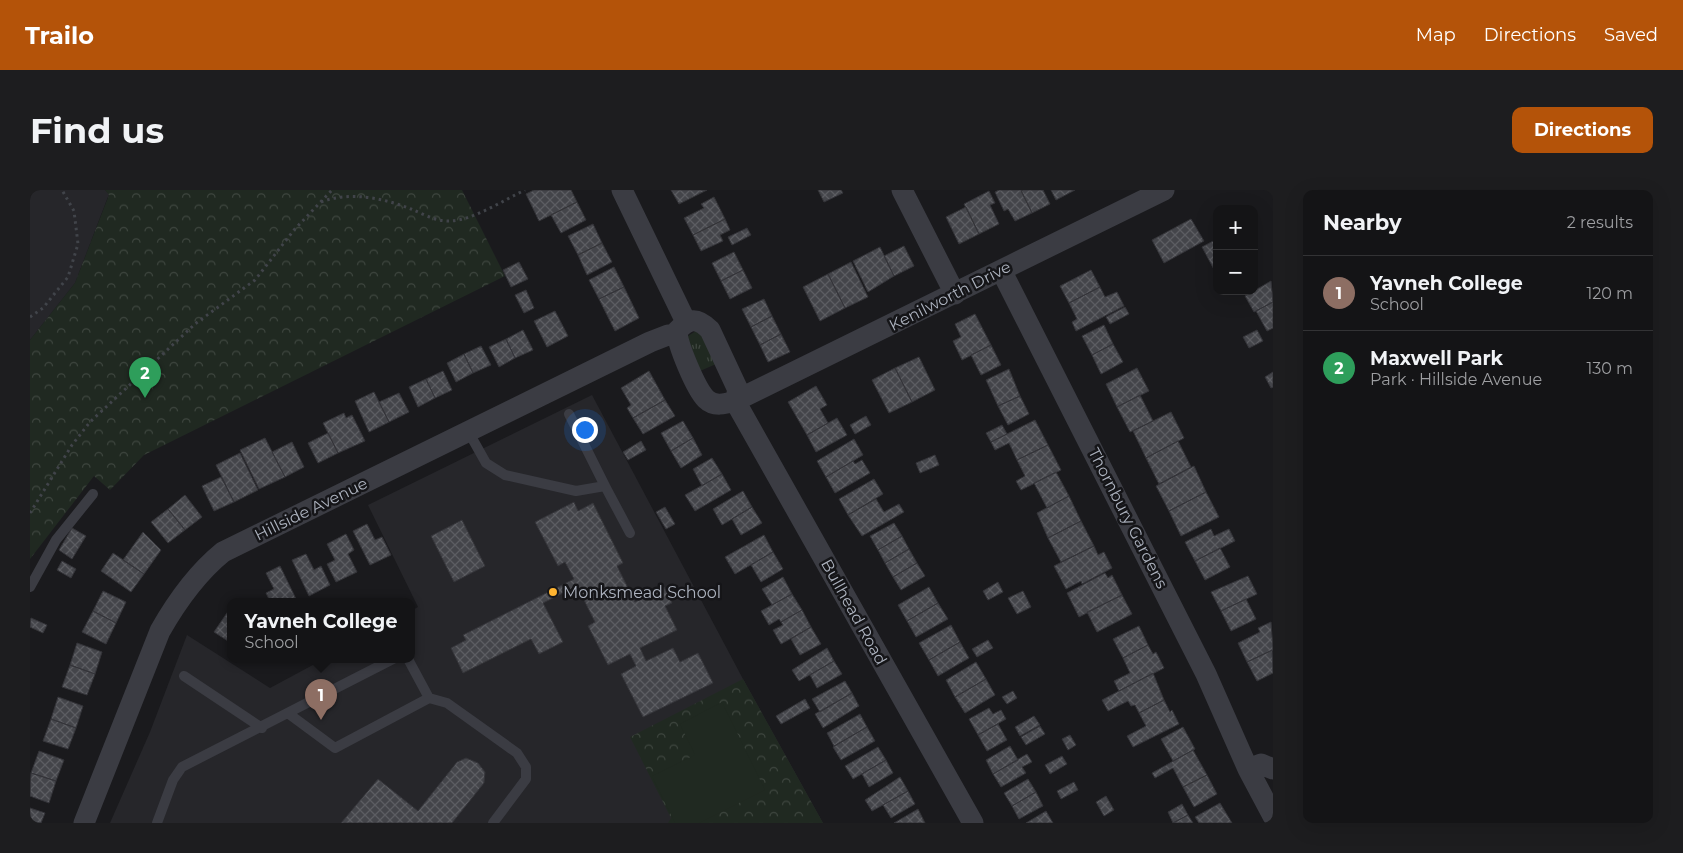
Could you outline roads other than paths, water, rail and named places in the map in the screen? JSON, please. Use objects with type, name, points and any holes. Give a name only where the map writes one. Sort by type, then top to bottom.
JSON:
[{"type":"street","points":[[622,190],[682,329],[680,350],[706,399],[719,405],[735,401]]},
{"type":"street","points":[[902,190],[955,294]]},
{"type":"street","name":"Kenilworth Drive","points":[[735,401],[1164,190]]},
{"type":"street","name":"Thornbury Gardens","points":[[1001,270],[1197,657],[1248,769],[1273,816]]},
{"type":"street","name":"Bullhead Road","points":[[682,329],[693,321],[704,324],[710,330],[738,390],[735,401],[973,823]]},
{"type":"street","name":"Hillside Avenue","points":[[84,823],[160,631],[174,607],[210,563],[223,552],[650,342],[682,329]]},
{"type":"street","points":[[1248,769],[1261,764],[1273,769]]},
{"type":"lane","points":[[568,414],[630,533]]},
{"type":"lane","points":[[468,432],[486,463],[505,475],[576,490],[605,486]]},
{"type":"lane","points":[[30,587],[56,540],[93,494]]},
{"type":"lane","points":[[157,823],[174,780],[182,767],[262,728],[385,663]]},
{"type":"lane","points":[[410,663],[429,698]]},
{"type":"lane","points":[[184,676],[262,728]]},
{"type":"lane","points":[[289,714],[335,748],[429,698],[447,703],[517,753],[526,767],[526,779],[493,823]]},
{"type":"place","name":"Maxwell Park","points":[[145,398]]},
{"type":"place","name":"Monksmead School","points":[[553,592]]},
{"type":"place","name":"Yavneh College","points":[[321,720]]}]
